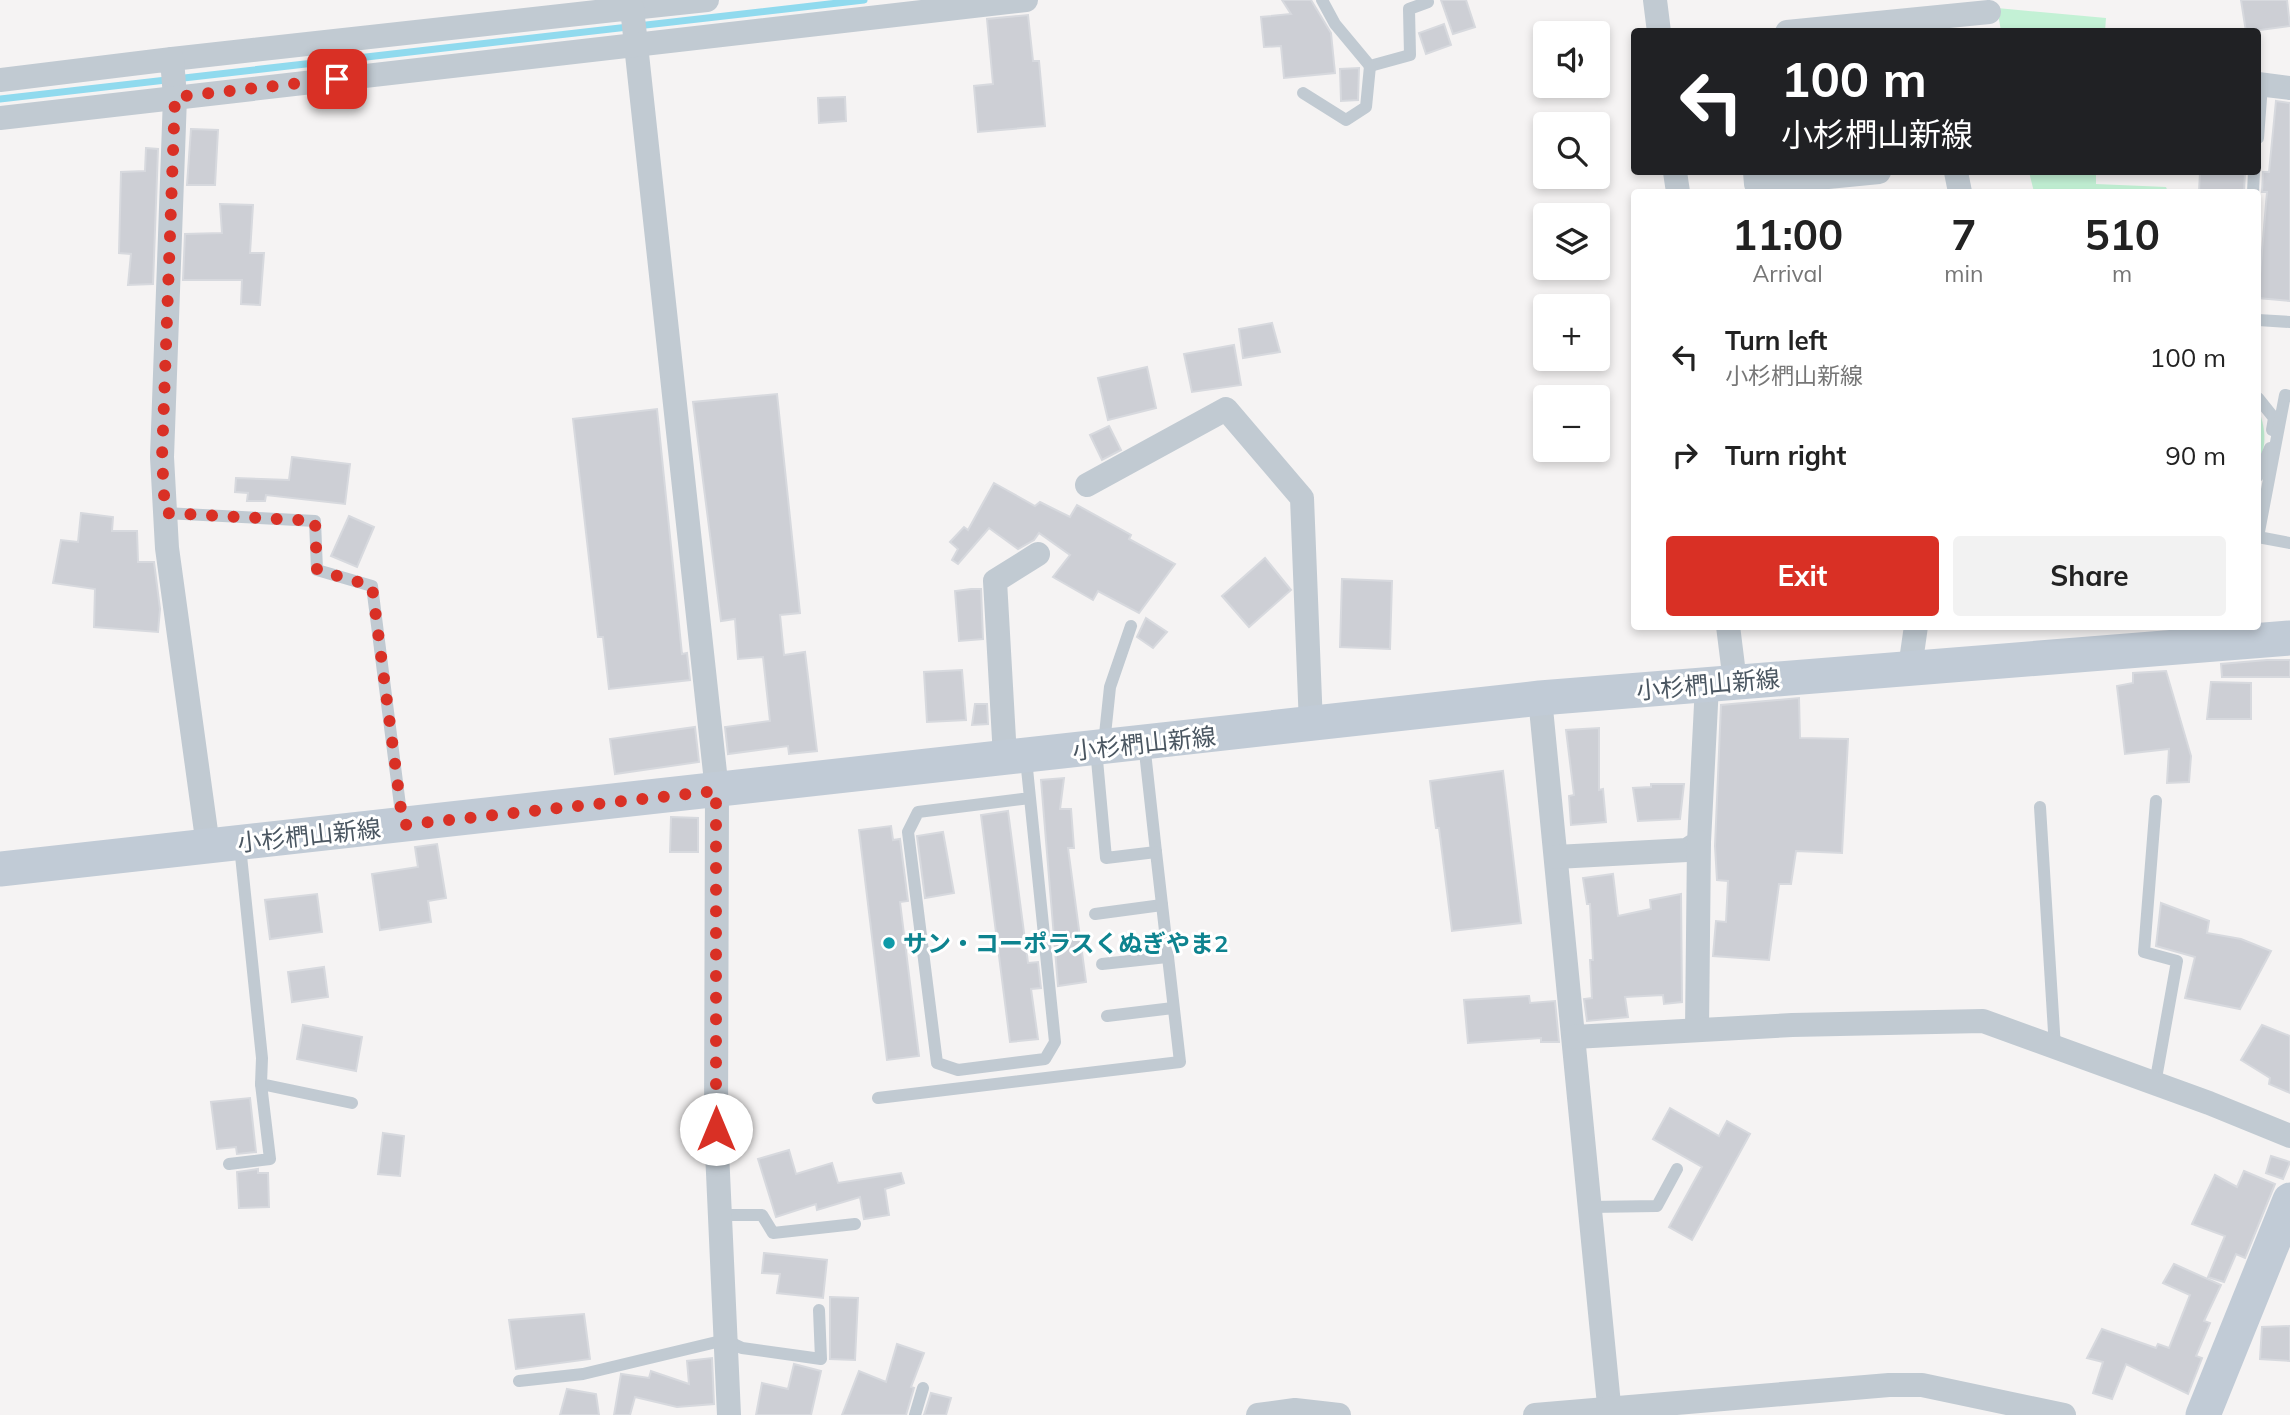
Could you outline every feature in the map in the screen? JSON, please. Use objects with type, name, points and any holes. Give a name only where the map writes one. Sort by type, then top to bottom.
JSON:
[{"type":"main road","name":"小杉椚山新線","points":[[0,869],[1540,698],[1910,668],[2245,634],[2290,638]]},
{"type":"main road","points":[[2203,1415],[2290,1200]]},
{"type":"street","points":[[0,80],[707,0]]},
{"type":"street","points":[[0,118],[1026,0]]},
{"type":"street","points":[[1655,0],[1658,28]]},
{"type":"street","points":[[632,9],[716,791],[718,1215],[729,1415]]},
{"type":"street","points":[[1864,28],[1941,24],[1989,12]]},
{"type":"street","points":[[172,59],[175,97],[162,457],[165,513],[223,844]]},
{"type":"street","points":[[2261,85],[2290,88]]},
{"type":"street","points":[[1755,175],[1756,184],[1842,184],[1870,175]]},
{"type":"street","points":[[1087,485],[1226,409],[1302,498],[1311,724]]},
{"type":"street","points":[[1015,756],[995,581],[1038,554]]},
{"type":"street","points":[[1697,1030],[1699,842],[1728,630]]},
{"type":"street","points":[[1910,668],[1915,630]]},
{"type":"street","points":[[1540,698],[1610,1413]]},
{"type":"street","points":[[1556,857],[1687,850],[1699,842]]},
{"type":"street","points":[[1574,1037],[1697,1030],[1983,1021],[2290,1136]]},
{"type":"street","points":[[1535,1415],[1610,1413],[1900,1385],[1922,1385],[2016,1410],[2064,1415]]},
{"type":"street","points":[[1258,1415],[1295,1410],[1339,1415]]},
{"type":"lane","points":[[1303,93],[1346,120],[1366,107],[1370,66],[1335,24],[1322,0]]},
{"type":"lane","points":[[1370,66],[1410,55],[1409,9],[1428,2]]},
{"type":"lane","points":[[2261,320],[2290,322]]},
{"type":"lane","points":[[2261,521],[2285,395],[2290,396]]},
{"type":"lane","points":[[2261,402],[2274,418],[2270,450],[2261,470]]},
{"type":"lane","points":[[165,513],[315,521],[317,570],[372,586],[403,825]]},
{"type":"lane","points":[[2261,538],[2290,543]]},
{"type":"lane","points":[[1131,626],[1110,687],[1100,748],[1106,859],[1156,852]]},
{"type":"lane","points":[[878,1098],[1180,1062],[1144,743]]},
{"type":"lane","points":[[1015,756],[1030,798],[1055,1042],[1045,1059],[958,1070],[937,1063],[908,832],[918,812],[1030,798]]},
{"type":"lane","points":[[2155,1084],[2177,961],[2144,952],[2156,801]]},
{"type":"lane","points":[[2040,807],[2056,1049]]},
{"type":"lane","points":[[223,844],[262,1058],[261,1084],[270,1159],[229,1164]]},
{"type":"lane","points":[[1095,914],[1162,905]]},
{"type":"lane","points":[[1102,964],[1167,957]]},
{"type":"lane","points":[[1107,1016],[1173,1008]]},
{"type":"lane","points":[[261,1084],[352,1103]]},
{"type":"lane","points":[[1590,1207],[1657,1206],[1677,1169]]},
{"type":"lane","points":[[718,1215],[762,1215],[773,1233],[855,1224]]},
{"type":"lane","points":[[519,1381],[583,1374],[725,1340],[741,1348],[821,1359],[819,1310]]},
{"type":"lane","points":[[915,1415],[923,1388]]},
{"type":"green space","points":[[1997,8],[2106,18],[2105,28],[2000,28]]},
{"type":"green space","points":[[2030,175],[2096,175],[2096,184],[2167,189],[2033,189]]},
{"type":"green space","points":[[2261,418],[2264,435],[2261,456]]},
{"type":"building","points":[[1282,0],[1311,0],[1331,33],[1335,73],[1284,78],[1281,46],[1264,47],[1261,17],[1291,14]]},
{"type":"building","points":[[1441,0],[1466,0],[1475,27],[1453,34]]},
{"type":"building","points":[[2241,0],[2287,0],[2290,26],[2261,30],[2245,28]]},
{"type":"building","points":[[1028,15],[1033,61],[1039,61],[1045,126],[978,132],[974,86],[993,84],[987,19]]},
{"type":"building","points":[[1444,24],[1451,45],[1426,54],[1419,33]]},
{"type":"building","points":[[1359,68],[1358,100],[1341,101],[1340,69]]},
{"type":"building","points":[[845,97],[846,121],[819,123],[818,98]]},
{"type":"building","points":[[2276,101],[2290,103],[2290,301],[2261,298],[2267,192],[2262,192],[2263,172],[2269,172]]},
{"type":"building","points":[[191,129],[218,130],[215,185],[187,185]]},
{"type":"building","points":[[146,148],[158,149],[153,284],[128,285],[131,254],[119,253],[121,172],[145,171]]},
{"type":"building","points":[[2200,175],[2245,175],[2244,189],[2199,189]]},
{"type":"building","points":[[220,204],[253,205],[250,253],[264,253],[260,305],[241,304],[242,280],[183,280],[185,234],[222,233]]},
{"type":"building","points":[[1272,323],[1280,352],[1243,358],[1239,329]]},
{"type":"building","points":[[1234,345],[1241,385],[1192,392],[1184,354]]},
{"type":"building","points":[[1147,367],[1156,408],[1108,420],[1098,378]]},
{"type":"building","points":[[777,394],[800,613],[780,615],[784,655],[805,652],[817,751],[789,754],[788,746],[728,754],[725,727],[770,721],[763,657],[738,659],[735,619],[721,621],[693,402]]},
{"type":"building","points":[[657,409],[682,654],[687,653],[690,680],[609,689],[603,637],[598,637],[573,419]]},
{"type":"building","points":[[1109,426],[1121,450],[1102,460],[1090,435]]},
{"type":"building","points":[[292,457],[350,464],[345,504],[266,495],[265,501],[247,501],[248,493],[235,492],[236,478],[289,480]]},
{"type":"building","points":[[994,483],[1035,506],[1040,502],[1070,517],[1077,505],[1131,535],[1129,539],[1175,564],[1139,613],[1098,591],[1093,600],[1053,577],[1070,555],[1039,533],[1034,540],[1018,549],[989,528],[958,564],[952,560],[958,549],[950,542],[964,527],[968,530]]},
{"type":"building","points":[[81,513],[113,517],[112,531],[137,531],[138,562],[154,562],[160,609],[158,632],[94,627],[95,589],[53,583],[61,540],[78,542]]},
{"type":"building","points":[[349,516],[374,527],[357,567],[331,556]]},
{"type":"building","points":[[1265,558],[1291,590],[1249,627],[1222,596]]},
{"type":"building","points":[[1342,579],[1392,581],[1390,649],[1340,647]]},
{"type":"building","points":[[981,589],[983,639],[959,641],[955,591]]},
{"type":"building","points":[[1146,618],[1167,632],[1153,648],[1137,637]]},
{"type":"building","points":[[2290,660],[2290,677],[2222,677],[2221,664]]},
{"type":"building","points":[[962,670],[966,720],[927,722],[924,672]]},
{"type":"building","points":[[2166,671],[2191,756],[2189,782],[2167,783],[2169,749],[2125,754],[2117,686],[2133,683],[2133,673]]},
{"type":"building","points":[[2211,682],[2251,683],[2251,719],[2207,719]]},
{"type":"building","points":[[1799,698],[1800,738],[1848,739],[1842,853],[1796,851],[1791,884],[1779,884],[1769,960],[1713,956],[1716,921],[1726,922],[1728,881],[1717,880],[1715,846],[1721,705]]},
{"type":"building","points":[[975,704],[987,704],[988,724],[972,725]]},
{"type":"building","points":[[695,727],[699,762],[615,774],[610,739]]},
{"type":"building","points":[[1599,728],[1599,790],[1603,789],[1606,822],[1571,825],[1569,796],[1574,795],[1566,730]]},
{"type":"building","points":[[1503,771],[1521,923],[1452,931],[1430,781]]},
{"type":"building","points":[[1064,778],[1060,809],[1071,809],[1074,848],[1068,848],[1086,982],[1058,986],[1041,780]]},
{"type":"building","points":[[1651,784],[1684,784],[1680,819],[1638,821],[1633,788],[1651,787]]},
{"type":"building","points":[[1008,811],[1028,963],[1038,962],[1041,988],[1031,989],[1038,1039],[1010,1042],[981,815]]},
{"type":"building","points":[[671,817],[698,818],[698,852],[670,852]]},
{"type":"building","name":"サン・コーポラスくぬぎやま2","points":[[891,826],[893,840],[900,839],[908,901],[900,902],[919,1056],[887,1060],[859,830]]},
{"type":"building","points":[[943,832],[954,893],[925,898],[917,836]]},
{"type":"building","points":[[437,844],[446,898],[428,901],[431,922],[380,930],[372,874],[418,867],[415,847]]},
{"type":"building","points":[[1613,874],[1618,916],[1651,909],[1650,900],[1681,894],[1682,1002],[1664,1004],[1663,995],[1625,997],[1628,1017],[1587,1021],[1584,999],[1592,998],[1590,960],[1593,960],[1590,904],[1587,904],[1583,878]]},
{"type":"building","points":[[317,894],[322,932],[270,939],[265,900]]},
{"type":"building","points":[[2161,903],[2209,921],[2207,933],[2241,939],[2271,951],[2240,1009],[2185,998],[2195,957],[2156,946]]},
{"type":"building","points":[[324,967],[328,997],[292,1002],[288,972]]},
{"type":"building","points":[[1529,996],[1530,1003],[1555,1001],[1559,1042],[1541,1042],[1541,1038],[1468,1043],[1464,1000]]},
{"type":"building","points":[[303,1025],[362,1037],[356,1071],[297,1059]]},
{"type":"building","points":[[2262,1025],[2290,1036],[2290,1093],[2269,1084],[2270,1078],[2241,1060]]},
{"type":"building","points":[[250,1098],[256,1152],[237,1154],[236,1147],[217,1149],[211,1102]]},
{"type":"building","points":[[1670,1108],[1719,1136],[1727,1121],[1750,1134],[1692,1240],[1669,1227],[1702,1167],[1653,1139]]},
{"type":"building","points":[[383,1133],[404,1136],[400,1176],[378,1174]]},
{"type":"building","points":[[789,1150],[796,1174],[832,1163],[838,1183],[901,1173],[904,1183],[885,1189],[889,1215],[864,1219],[860,1197],[817,1210],[816,1204],[776,1217],[758,1159]]},
{"type":"building","points":[[2271,1156],[2290,1162],[2283,1179],[2266,1173]]},
{"type":"building","points":[[258,1169],[258,1173],[268,1173],[269,1207],[239,1208],[237,1172]]},
{"type":"building","points":[[2244,1171],[2275,1184],[2245,1258],[2236,1254],[2224,1282],[2208,1277],[2225,1236],[2192,1224],[2215,1175],[2237,1187]]},
{"type":"building","points":[[764,1253],[827,1260],[823,1298],[777,1293],[780,1274],[762,1273]]},
{"type":"building","points":[[2174,1264],[2221,1285],[2204,1321],[2210,1323],[2196,1356],[2202,1358],[2188,1394],[2126,1364],[2112,1399],[2093,1393],[2103,1362],[2087,1358],[2102,1329],[2156,1348],[2158,1344],[2169,1348],[2190,1295],[2163,1283]]},
{"type":"building","points":[[830,1297],[858,1298],[855,1360],[830,1359]]},
{"type":"building","points":[[584,1314],[590,1359],[516,1369],[509,1320]]},
{"type":"building","points":[[2290,1326],[2290,1361],[2260,1359],[2262,1327]]},
{"type":"building","points":[[897,1344],[924,1353],[911,1387],[914,1388],[906,1415],[842,1415],[859,1371],[886,1382]]},
{"type":"building","points":[[712,1358],[714,1404],[677,1407],[635,1397],[630,1415],[614,1415],[621,1374],[649,1378],[651,1371],[689,1384],[687,1361]]},
{"type":"building","points":[[794,1364],[821,1371],[811,1415],[756,1415],[762,1383],[788,1389]]},
{"type":"building","points":[[567,1389],[596,1394],[599,1415],[560,1415]]},
{"type":"building","points":[[931,1393],[951,1398],[946,1415],[924,1415]]},
{"type":"waterway","points":[[0,99],[864,0]]},
{"type":"place","name":"サン・コーポラスくぬぎやま2","points":[[889,943]]},
{"type":"route","points":[[337,79],[175,97],[162,457],[165,513],[315,521],[317,570],[372,586],[403,825],[716,791],[716,1129]]}]
